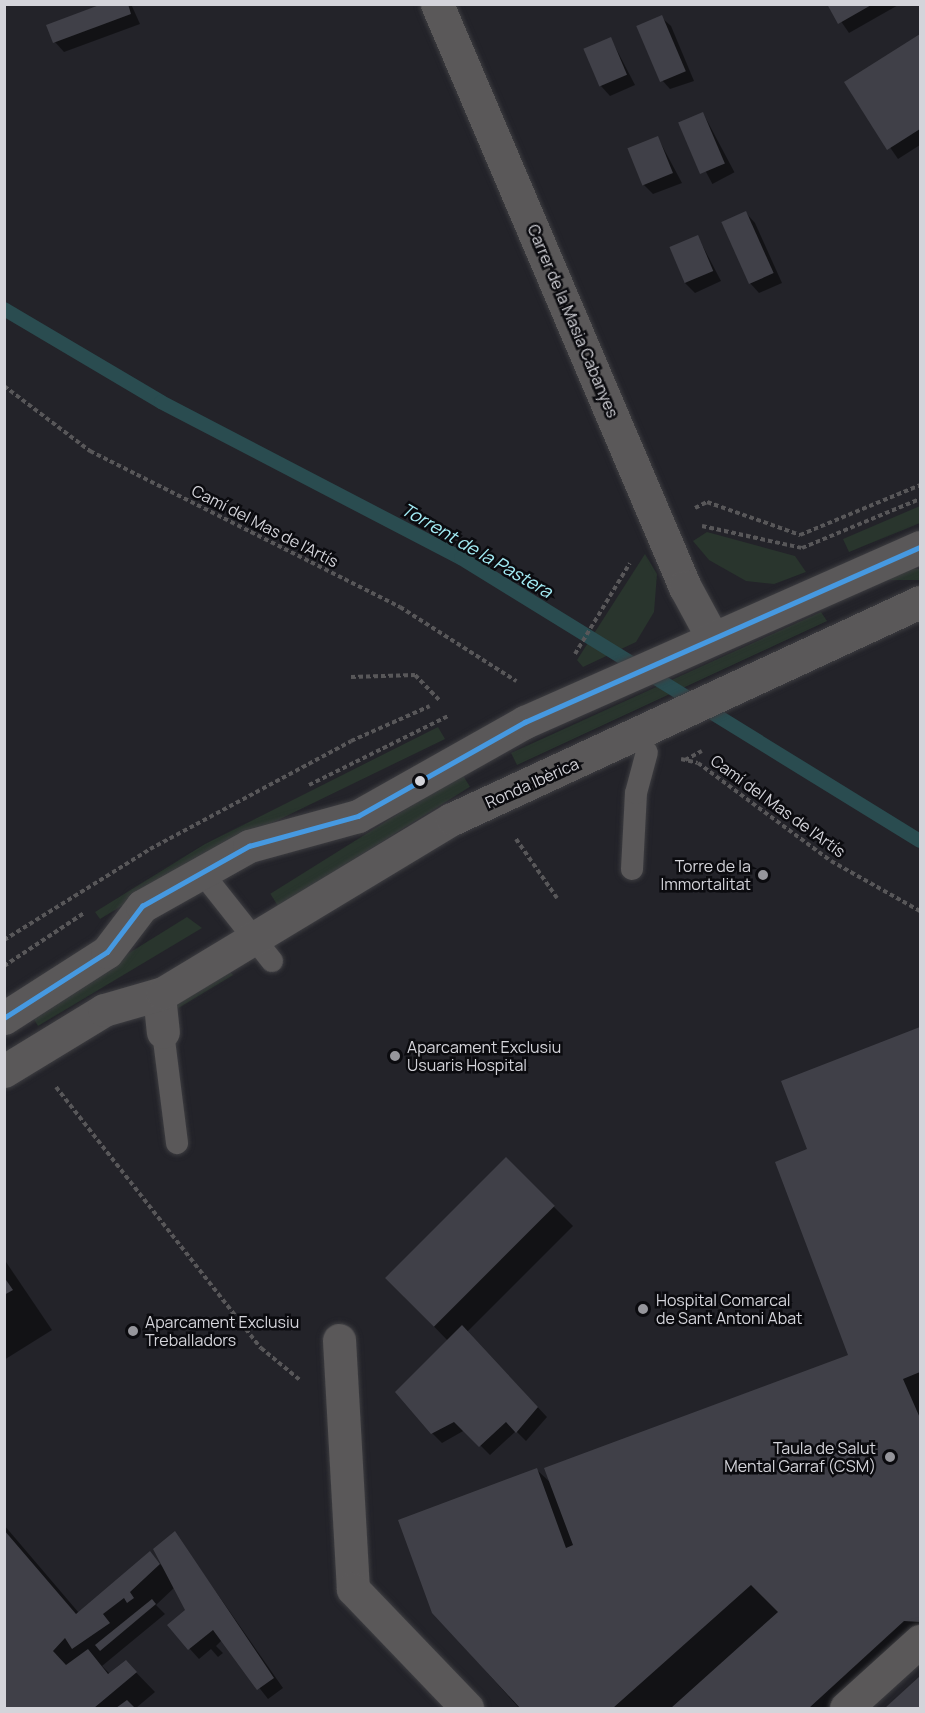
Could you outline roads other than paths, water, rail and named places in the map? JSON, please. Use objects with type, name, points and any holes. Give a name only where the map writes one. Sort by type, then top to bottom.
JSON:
[{"type":"street","name":"Carrer de la Masia Cabanyes","points":[[437,4],[685,587],[711,635]]},
{"type":"street","points":[[4,1018],[107,952],[142,906],[203,874],[249,846],[358,816],[525,722],[711,635],[921,547]]},
{"type":"street","name":"Ronda Ibèrica","points":[[4,1071],[104,1010],[159,995],[264,947],[452,819],[921,602]]},
{"type":"street","points":[[159,995],[163,1032]]},
{"type":"street","points":[[339,1340],[353,1589],[467,1708]]},
{"type":"street","points":[[846,1708],[921,1641]]},
{"type":"lane","points":[[632,869],[636,793],[647,752]]},
{"type":"lane","points":[[203,874],[264,947]]},
{"type":"lane","points":[[163,1032],[177,1143]]},
{"type":"waterway","name":"Torrent de la Pastera","points":[[4,309],[161,402],[461,558],[920,841]]},
{"type":"place","name":"Torre de la Immortalitat","points":[[763,875]]},
{"type":"place","name":"Aparcament Exclusiu Usuaris Hospital","points":[[395,1056]]},
{"type":"place","name":"Hospital Comarcal de Sant Antoni Abat","points":[[643,1309]]},
{"type":"place","name":"Aparcament Exclusiu Treballadors","points":[[133,1331]]},
{"type":"place","name":"Taula de Salut Mental Garraf (CSM)","points":[[890,1457]]}]
